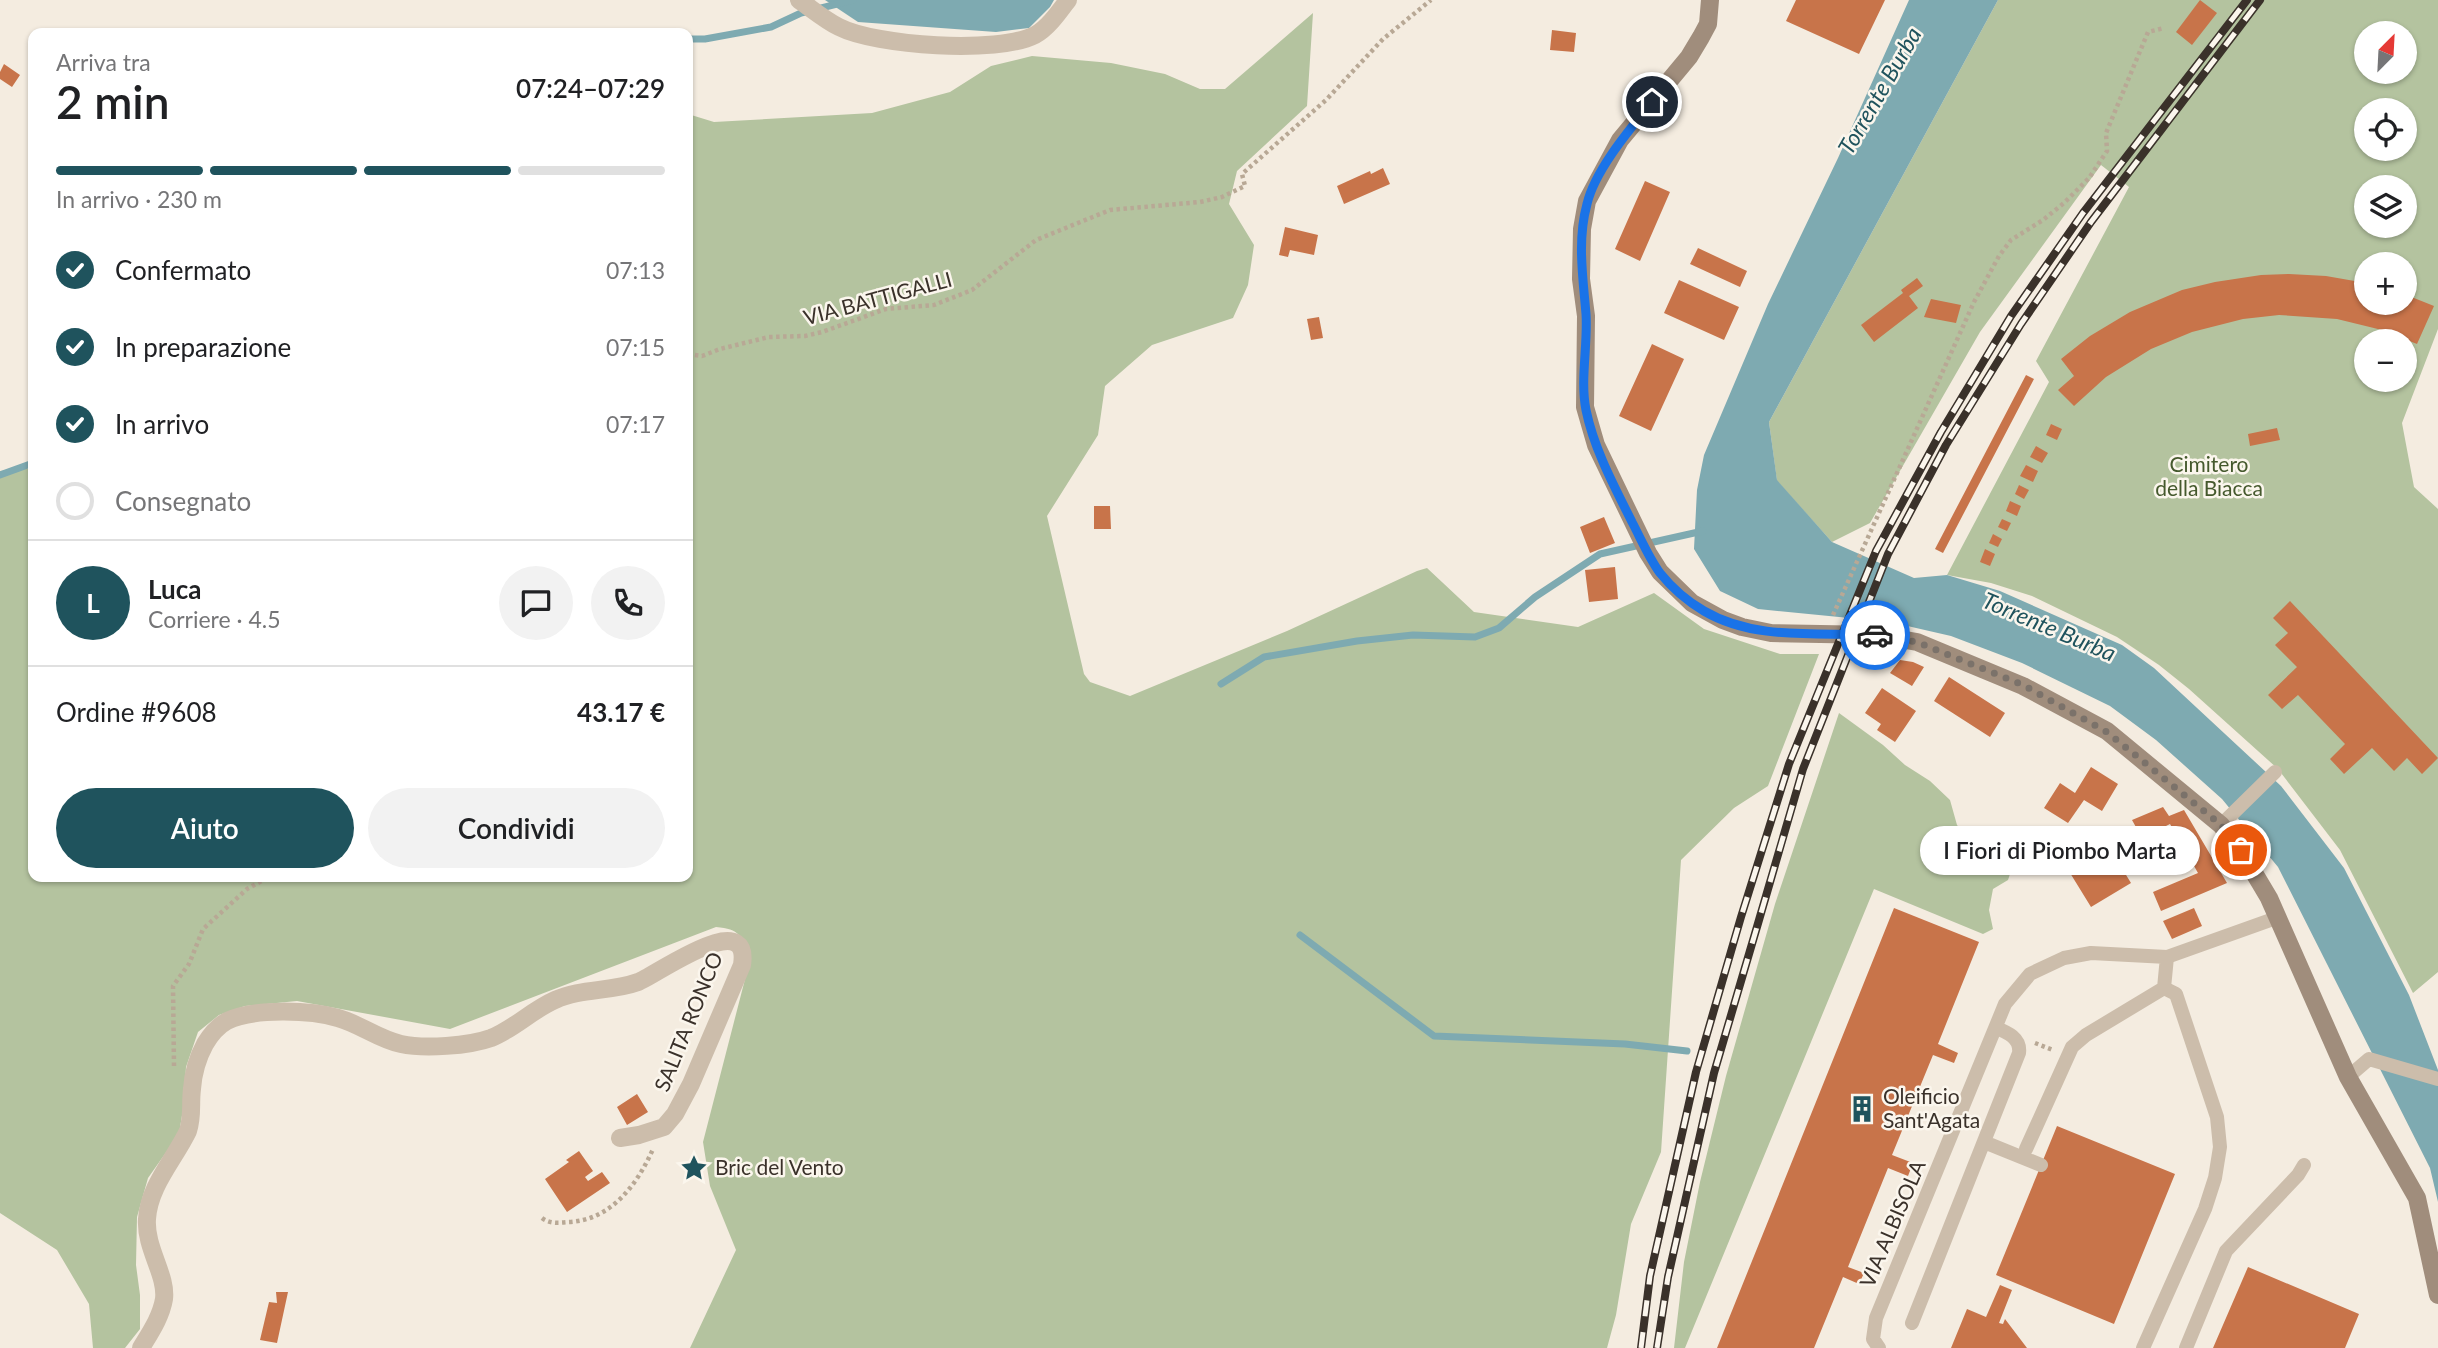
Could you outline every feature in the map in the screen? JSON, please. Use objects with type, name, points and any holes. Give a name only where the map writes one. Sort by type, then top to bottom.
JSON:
[{"type":"main road","points":[[1710,0],[1708,24],[1702,37],[1689,57],[1620,140],[1587,201],[1582,229],[1581,279],[1586,316],[1585,407],[1602,457],[1629,517],[1660,572],[1692,603],[1715,616],[1742,627],[1771,633],[1877,635],[1917,642],[2023,685],[2107,732],[2226,820],[2279,918],[2348,1077],[2417,1198],[2438,1295]]},
{"type":"street","points":[[799,0],[840,28],[869,37],[967,46],[1011,44],[1037,34],[1068,0]]},
{"type":"street","name":"SALITA RONCO","points":[[141,1348],[157,1320],[164,1296],[147,1237],[147,1217],[152,1197],[188,1131],[192,1119],[191,1090],[204,1047],[218,1028],[236,1018],[270,1013],[307,1013],[340,1018],[402,1044],[420,1046],[481,1041],[509,1028],[554,1000],[571,994],[638,982],[703,947],[716,942],[731,941],[741,949],[742,965],[691,1084],[675,1114],[664,1126]]},
{"type":"street","points":[[620,1138],[639,1135],[664,1126]]},
{"type":"lane","points":[[2226,820],[2275,772]]},
{"type":"lane","name":"VIA ALBISOLA","points":[[1878,1348],[1873,1339],[1876,1318],[2005,1004],[2015,989],[2030,974],[2064,958],[2091,953],[2167,957],[2279,918]]},
{"type":"lane","points":[[2164,988],[2167,957]]},
{"type":"lane","points":[[2026,1149],[2073,1047],[2086,1035],[2164,988]]},
{"type":"lane","points":[[2143,1348],[2205,1209],[2215,1178],[2220,1147],[2217,1117],[2176,994],[2164,988]]},
{"type":"lane","points":[[1912,1323],[2020,1047],[2014,1038],[1996,1028]]},
{"type":"lane","points":[[2348,1077],[2369,1059],[2438,1079]]},
{"type":"lane","points":[[1984,1142],[2041,1165]]},
{"type":"lane","points":[[2186,1348],[2226,1251],[2298,1175],[2304,1165]]},
{"type":"path","name":"VIA BATTIGALLI","points":[[693,355],[702,356],[769,337],[805,336],[822,332],[886,309],[934,304],[972,290],[1036,240],[1110,210],[1200,202],[1222,197],[1245,186],[1242,174],[1326,100],[1383,39],[1431,0]]},
{"type":"path","points":[[1835,610],[1974,302],[1999,256],[2011,240],[2043,220],[2089,178],[2107,151],[2106,133],[2148,32],[2164,28]]},
{"type":"path","points":[[191,1090],[174,1068],[173,986],[189,964],[203,929],[247,889],[260,882]]},
{"type":"path","points":[[542,1218],[556,1223],[575,1222],[609,1208],[630,1190],[641,1174],[664,1126]]},
{"type":"green space","name":"Cimitero della Biacca","points":[[1998,0],[2438,0],[2438,329],[2417,384],[2417,329],[2354,329],[2354,392],[2414,392],[2402,423],[2414,487],[2438,509],[2438,972],[2413,993],[2340,850],[2278,769],[2189,689],[2117,637],[2032,596],[1991,583],[1947,575],[2049,382],[2036,361],[2129,187],[2101,165],[1980,332],[1870,523],[1832,542],[1777,481],[1769,422]]},
{"type":"green space","points":[[1313,13],[1307,106],[1237,171],[1229,204],[1254,245],[1248,285],[1233,318],[1152,345],[1105,386],[1098,435],[1047,516],[1084,674],[1090,682],[1130,696],[1287,631],[1427,568],[1474,612],[1578,627],[1654,593],[1704,629],[1780,654],[1819,654],[1768,786],[1734,808],[1681,860],[1661,1152],[1631,1224],[1616,1315],[1607,1348],[690,1348],[736,1250],[710,1186],[703,1142],[751,956],[739,935],[716,927],[450,1029],[297,1001],[245,1006],[219,1015],[198,1032],[186,1067],[179,1134],[148,1178],[137,1217],[136,1265],[140,1295],[140,1329],[125,1348],[93,1348],[89,1304],[57,1250],[0,1213],[0,471],[28,468],[28,882],[693,882],[693,116],[714,122],[872,113],[950,92],[991,66],[1032,56],[1111,63],[1165,74],[1200,89],[1225,89]]},
{"type":"green space","points":[[1839,713],[1905,765],[1930,781],[1950,800],[1957,825],[1970,841],[2008,865],[2011,871],[2008,880],[1993,889],[1989,910],[1993,929],[1983,934],[1874,889],[1685,1348],[1674,1348],[1684,1262],[1726,1076],[1775,904]]},
{"type":"water","points":[[825,0],[1054,0],[1029,28],[996,32],[858,22]]},
{"type":"water","name":"Torrente Burba","points":[[1909,0],[1998,0],[1769,422],[1777,480],[1832,542],[1914,578],[1947,575],[2000,591],[2122,645],[2154,668],[2281,786],[2344,868],[2409,995],[2438,1070],[2438,1202],[2430,1168],[2278,867],[2222,799],[2156,740],[2110,706],[2022,663],[1951,636],[1890,622],[1758,609],[1720,591],[1694,549],[1697,490],[1704,455],[1768,304]]},
{"type":"building","points":[[1796,0],[1885,0],[1859,54],[1786,21]]},
{"type":"building","points":[[2200,0],[2217,13],[2192,45],[2176,32]]},
{"type":"building","points":[[1552,30],[1576,33],[1574,52],[1550,50]]},
{"type":"building","points":[[4,64],[20,75],[12,87],[0,79]]},
{"type":"building","points":[[1383,168],[1390,184],[1344,204],[1337,186]]},
{"type":"building","points":[[1645,181],[1670,192],[1640,261],[1615,249]]},
{"type":"building","points":[[1285,227],[1318,235],[1314,255],[1290,250],[1288,257],[1279,255]]},
{"type":"building","points":[[1698,248],[1747,271],[1740,287],[1690,264]]},
{"type":"building","points":[[2261,275],[2326,276],[2354,281],[2354,315],[2417,315],[2417,299],[2434,306],[2417,344],[2417,329],[2378,329],[2337,319],[2279,315],[2243,319],[2192,332],[2151,349],[2106,377],[2074,406],[2058,390],[2074,376],[2061,359],[2090,336],[2130,312],[2182,290]]},
{"type":"building","points":[[1917,278],[1923,286],[1909,296],[1918,308],[1874,342],[1861,325],[1903,293],[1901,290]]},
{"type":"building","points":[[1679,280],[1739,307],[1724,340],[1664,313]]},
{"type":"building","points":[[1931,299],[1961,305],[1956,323],[1924,317]]},
{"type":"building","points":[[1319,317],[1323,338],[1311,340],[1307,319]]},
{"type":"building","points":[[1652,344],[1684,359],[1651,431],[1619,416]]},
{"type":"building","points":[[2026,375],[2034,379],[1943,553],[1935,549]]},
{"type":"building","points":[[2051,424],[2062,429],[2057,440],[2046,435]]},
{"type":"building","points":[[2277,428],[2280,440],[2250,446],[2248,434]]},
{"type":"building","points":[[2036,446],[2048,453],[2042,463],[2030,457]]},
{"type":"building","points":[[2026,465],[2038,471],[2033,482],[2020,476]]},
{"type":"building","points":[[2019,485],[2029,490],[2024,499],[2015,494]]},
{"type":"building","points":[[2010,501],[2021,506],[2017,516],[2006,511]]},
{"type":"building","points":[[1094,506],[1110,506],[1111,529],[1094,529]]},
{"type":"building","points":[[1604,517],[1615,543],[1590,553],[1580,527]]},
{"type":"building","points":[[2002,519],[2011,523],[2007,531],[1998,527]]},
{"type":"building","points":[[1993,534],[2002,539],[1998,547],[1989,543]]},
{"type":"building","points":[[1985,549],[1995,554],[1990,566],[1980,562]]},
{"type":"building","points":[[1615,567],[1618,599],[1589,602],[1585,570]]},
{"type":"building","points":[[2290,601],[2438,758],[2422,774],[2407,758],[2394,771],[2372,748],[2344,774],[2330,759],[2345,744],[2298,695],[2282,709],[2268,695],[2297,667],[2275,645],[2288,633],[2273,618]]},
{"type":"building","points":[[1900,660],[1924,667],[1912,686],[1890,673]]},
{"type":"building","points":[[1949,677],[2005,713],[1990,737],[1934,701]]},
{"type":"building","points":[[1882,688],[1916,711],[1895,742],[1877,730],[1881,724],[1865,713]]},
{"type":"building","points":[[2091,767],[2118,784],[2102,811],[2084,800],[2068,823],[2044,808],[2060,783],[2075,793]]},
{"type":"building","points":[[2163,807],[2169,816],[2184,810],[2227,883],[2161,911],[2153,892],[2198,873],[2170,824],[2142,838],[2132,820]]},
{"type":"building","points":[[2027,826],[2055,826],[2055,853],[2027,853]]},
{"type":"building","points":[[2107,844],[2131,883],[2091,907],[2067,868]]},
{"type":"building","name":"Oleificio Sant'Agata","points":[[1894,908],[1979,942],[1938,1044],[1958,1053],[1954,1063],[1933,1055],[1892,1155],[1913,1163],[1908,1176],[1888,1168],[1848,1267],[1864,1273],[1859,1284],[1843,1277],[1814,1348],[1717,1348]]},
{"type":"building","points":[[2194,908],[2202,926],[2172,939],[2163,921]]},
{"type":"building","points":[[637,1094],[648,1112],[627,1125],[617,1107]]},
{"type":"building","points":[[2057,1126],[2175,1174],[2114,1324],[1996,1275]]},
{"type":"building","points":[[579,1151],[593,1171],[585,1177],[588,1181],[602,1172],[610,1183],[567,1212],[545,1179],[569,1162],[566,1160]]},
{"type":"building","points":[[2248,1267],[2359,1314],[2345,1348],[2213,1348]]},
{"type":"building","points":[[2000,1285],[2012,1290],[1999,1323],[2003,1324],[2005,1319],[2027,1348],[1951,1348],[1967,1309],[1986,1317]]},
{"type":"building","points":[[276,1292],[288,1292],[277,1343],[260,1340],[269,1302],[277,1303]]},
{"type":"waterway","points":[[693,39],[771,27],[801,13],[853,0]]},
{"type":"waterway","points":[[0,475],[28,465]]},
{"type":"waterway","points":[[1221,684],[1264,657],[1357,641],[1413,635],[1475,637],[1499,628],[1535,597],[1600,554],[1703,531]]},
{"type":"waterway","points":[[1300,935],[1434,1036],[1625,1044],[1687,1051]]},
{"type":"railway","points":[[1641,1348],[1650,1276],[1696,1072],[1741,917],[1789,764],[1876,551],[1941,432],[2011,316],[2083,213],[2247,0]]},
{"type":"railway","points":[[1657,1348],[1668,1277],[1714,1073],[1803,769],[1888,554],[1946,445],[2021,324],[2091,222],[2260,0]]},
{"type":"way so far","points":[[1875,635],[1917,642],[2023,685],[2107,732],[2221,825],[2241,850]]},
{"type":"place","name":"I Fiori di Piombo Marta","points":[[2241,850]]},
{"type":"place","name":"Oleificio Sant'Agata","points":[[1862,1109]]},
{"type":"place","name":"Bric del Vento","points":[[694,1168]]},
{"type":"route","points":[[1652,102],[1620,140],[1601,174],[1587,201],[1582,229],[1581,279],[1586,316],[1585,407],[1596,445],[1648,554],[1676,590],[1692,603],[1723,620],[1771,633],[1875,635]]}]
